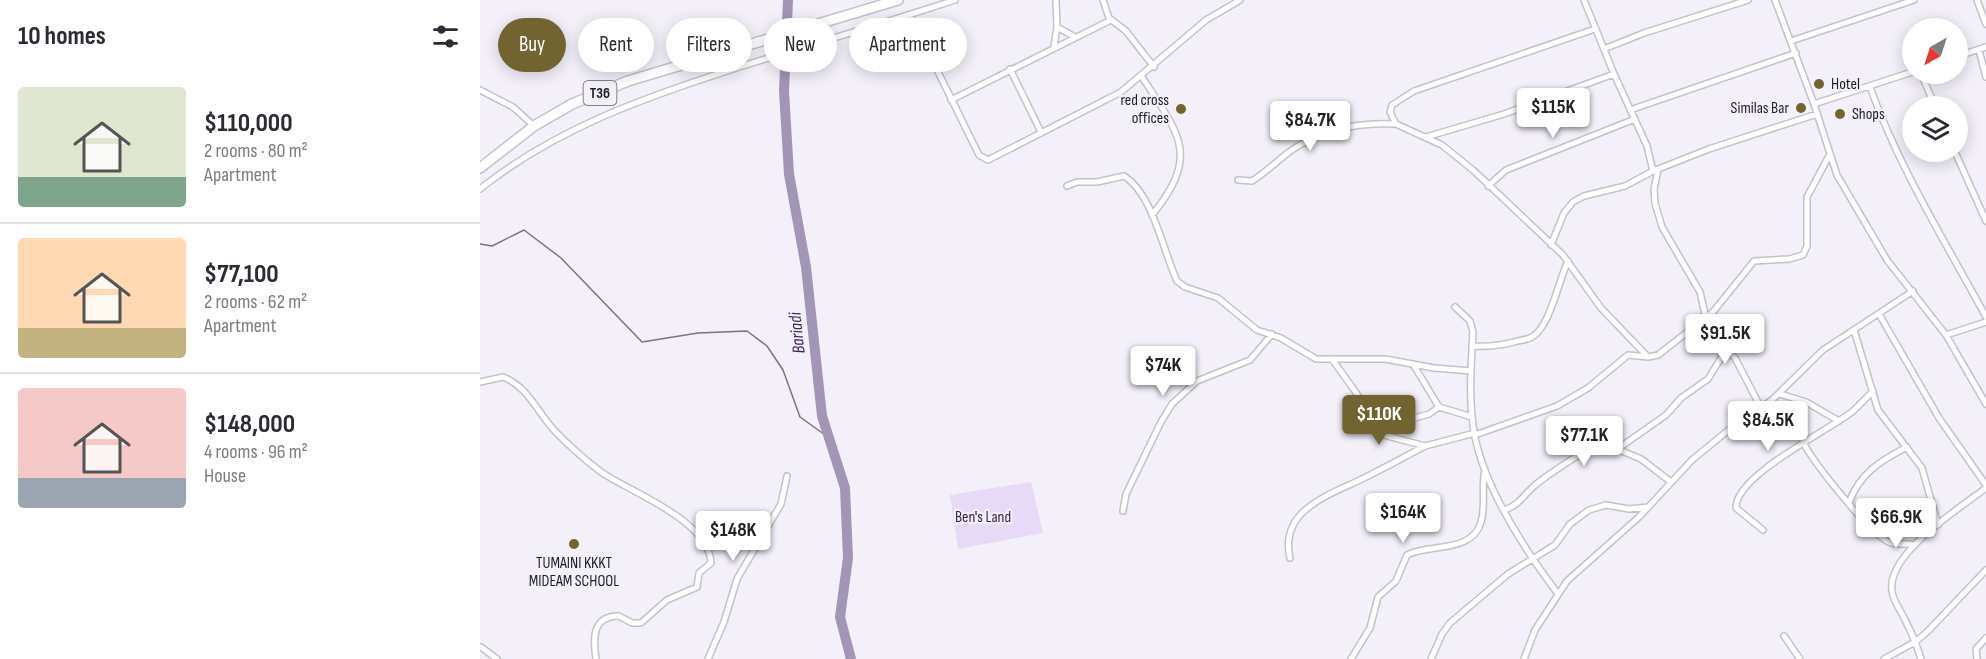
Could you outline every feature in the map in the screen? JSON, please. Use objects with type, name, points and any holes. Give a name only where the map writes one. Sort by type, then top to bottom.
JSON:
[{"type":"highway","name":"T36","points":[[480,168],[534,126],[572,104],[628,81],[898,0]]},
{"type":"street","points":[[480,189],[530,154],[604,114],[746,65],[955,0]]},
{"type":"street","points":[[1054,46],[1057,27],[1056,0]]},
{"type":"street","points":[[1102,0],[1111,20],[1126,31],[1154,67]]},
{"type":"street","points":[[910,15],[979,155],[985,159],[991,159],[1094,107],[1142,77],[1206,20],[1240,0]]},
{"type":"street","points":[[1584,0],[1656,170],[1654,189],[1657,213],[1662,227],[1696,282],[1709,332],[1741,368],[1761,408]]},
{"type":"street","points":[[1604,49],[1748,0]]},
{"type":"street","points":[[1775,0],[1815,104],[1838,175],[1854,206],[1887,260],[1946,336],[1986,404]]},
{"type":"street","points":[[1791,41],[1914,0]]},
{"type":"street","points":[[1977,0],[1986,24]]},
{"type":"street","points":[[951,100],[1054,46],[1111,20]]},
{"type":"street","points":[[1057,27],[1075,37]]},
{"type":"street","points":[[1396,124],[1391,118],[1390,108],[1414,91],[1594,28]]},
{"type":"street","points":[[1968,53],[1986,47]]},
{"type":"street","points":[[1979,50],[1986,77]]},
{"type":"street","points":[[1630,110],[1796,53]]},
{"type":"street","points":[[1010,69],[1041,132]]},
{"type":"street","points":[[1426,137],[1504,114],[1614,74]]},
{"type":"street","points":[[1815,104],[1902,76]]},
{"type":"street","points":[[1142,77],[1170,121],[1181,157],[1174,185],[1152,215]]},
{"type":"street","points":[[1870,87],[1897,152],[1925,208],[1986,317]]},
{"type":"street","points":[[480,90],[513,107],[534,126]]},
{"type":"street","points":[[1551,244],[1558,224],[1573,202],[1584,196],[1625,186],[1656,170],[1708,149],[1817,114]]},
{"type":"street","points":[[1488,186],[1506,170],[1635,119]]},
{"type":"street","points":[[1238,180],[1252,181],[1303,143],[1324,134],[1359,124],[1396,124],[1426,137],[1455,155],[1568,261],[1600,308],[1648,357]]},
{"type":"street","points":[[1290,558],[1289,533],[1308,506],[1425,446],[1475,434],[1557,406],[1588,388],[1628,356],[1658,355],[1705,319],[1723,302],[1754,261],[1789,259],[1803,255],[1807,246],[1807,197],[1830,154]]},
{"type":"street","points":[[1959,162],[1986,221]]},
{"type":"street","points":[[1067,186],[1077,182],[1097,182],[1124,176],[1137,187],[1152,215],[1171,269],[1180,285],[1218,298],[1253,327],[1272,334],[1307,356],[1316,360],[1385,359],[1471,371]]},
{"type":"street","points":[[1472,346],[1500,346],[1526,340],[1538,333],[1549,318],[1557,286],[1568,261]]},
{"type":"street","points":[[1524,659],[1535,630],[1573,574],[1614,541],[1671,482],[1731,428],[1780,394],[1815,357],[1913,291]]},
{"type":"street","points":[[1455,307],[1470,321],[1472,417],[1486,469],[1504,510],[1532,557],[1558,594]]},
{"type":"street","points":[[1879,314],[1939,418],[1986,487],[1914,545],[1896,566],[1891,579],[1896,604],[1921,659]]},
{"type":"street","points":[[1946,336],[1986,322]]},
{"type":"street","points":[[1854,330],[1878,410],[1922,468],[1938,525]]},
{"type":"street","points":[[1123,511],[1126,494],[1172,404],[1197,381],[1250,360],[1272,334]]},
{"type":"street","points":[[1619,448],[1666,415],[1681,398],[1708,379],[1726,350]]},
{"type":"street","points":[[1332,359],[1361,402],[1362,419],[1379,433],[1425,446]]},
{"type":"street","points":[[1413,364],[1439,407],[1472,417]]},
{"type":"street","points":[[480,382],[503,377],[522,388],[554,430],[575,451],[603,473],[675,514],[701,540],[710,556],[711,563],[699,573],[697,587],[667,600],[641,623],[632,623],[619,616],[601,621],[595,630],[596,659]]},
{"type":"street","points":[[1763,530],[1736,508],[1737,502],[1771,464],[1839,420],[1873,391]]},
{"type":"street","points":[[1780,394],[1806,402],[1839,420]]},
{"type":"street","points":[[1379,433],[1396,423],[1429,414],[1439,407]]},
{"type":"street","points":[[1803,442],[1812,461],[1848,503],[1889,542],[1914,545]]},
{"type":"street","points":[[1504,510],[1517,505],[1534,486],[1587,449],[1603,443],[1641,459],[1671,482]]},
{"type":"street","points":[[1848,503],[1861,477],[1889,455],[1906,447]]},
{"type":"street","points":[[1351,659],[1370,628],[1378,597],[1395,581],[1407,555],[1464,541],[1478,529],[1482,518],[1486,469]]},
{"type":"street","points":[[708,659],[724,622],[737,579],[781,504],[787,476]]},
{"type":"street","points":[[1431,659],[1442,634],[1450,623],[1508,574],[1532,557],[1555,545],[1570,524],[1596,507],[1606,505],[1637,509],[1649,506]]},
{"type":"street","points":[[1884,659],[1915,642],[1986,570]]},
{"type":"street","points":[[1784,636],[1800,659]]},
{"type":"street","points":[[1977,659],[1976,649],[1986,638]]},
{"type":"street","points":[[481,647],[497,659]]},
{"type":"green space","name":"Ben's Land","points":[[1031,482],[1043,533],[958,549],[950,495]]},
{"type":"waterway","name":"Bariadi","points":[[788,0],[784,91],[789,174],[806,267],[822,416],[845,488],[848,558],[840,617],[851,659]]},
{"type":"waterway","points":[[480,244],[492,246],[524,230],[561,258],[642,342],[698,333],[747,331],[767,346],[783,370],[800,417],[828,437]]},
{"type":"place","name":"Hotel","points":[[1819,84]]},
{"type":"place","name":"Similas Bar","points":[[1801,108]]},
{"type":"place","name":"red cross offices","points":[[1181,109]]},
{"type":"place","name":"Shops","points":[[1840,114]]},
{"type":"place","name":"TUMAINI KKKT MIDEAM SCHOOL","points":[[574,544]]}]
